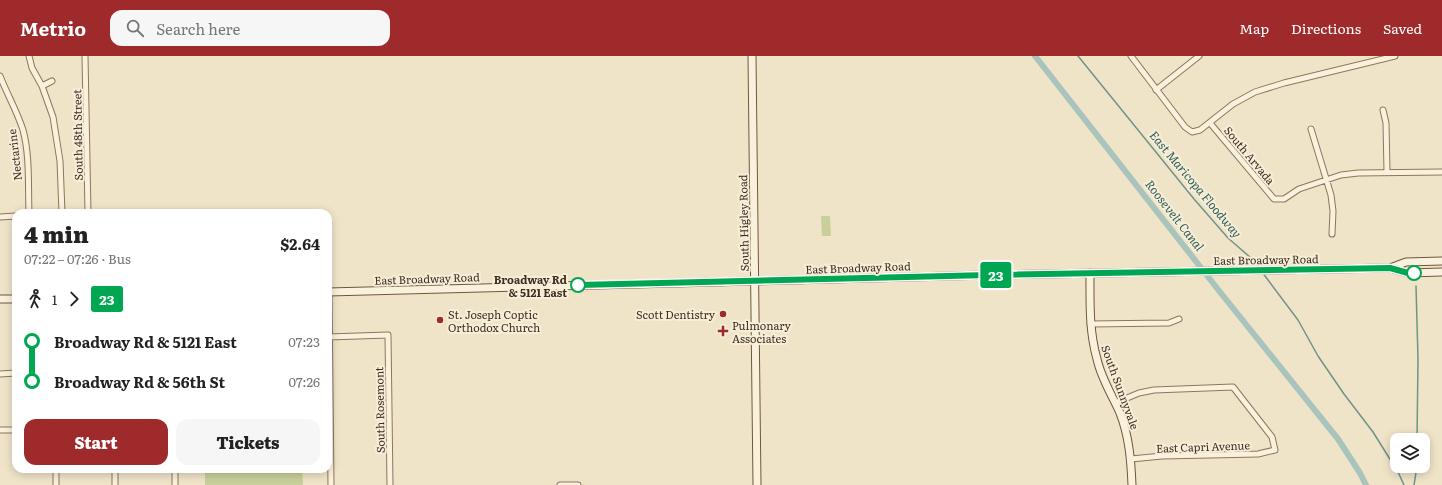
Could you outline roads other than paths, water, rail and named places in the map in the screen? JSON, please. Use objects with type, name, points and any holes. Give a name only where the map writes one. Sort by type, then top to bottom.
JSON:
[{"type":"main road","name":"South Higley Road","points":[[752,56],[757,485]]},
{"type":"main road","name":"East Broadway Road","points":[[1390,268],[1406,262],[1442,261]]},
{"type":"main road","name":"East Broadway Road","points":[[332,292],[1194,271],[1390,268],[1408,273],[1442,272]]},
{"type":"main road","name":"South Sunnyvale","points":[[1090,273],[1090,324],[1097,360],[1124,425],[1131,459],[1132,485]]},
{"type":"main road","points":[[0,299],[12,299]]},
{"type":"street","points":[[29,56],[32,68],[42,86],[53,117],[58,139],[62,209]]},
{"type":"street","name":"South 48th Street","points":[[85,56],[88,209]]},
{"type":"street","points":[[1131,56],[1185,127],[1192,132],[1200,130],[1233,104],[1254,92],[1284,83],[1395,56]]},
{"type":"street","points":[[1156,90],[1199,56]]},
{"type":"street","name":"Nectarine","points":[[0,76],[17,112],[23,132],[26,155],[29,209]]},
{"type":"street","points":[[42,86],[52,81]]},
{"type":"street","points":[[1383,110],[1386,123],[1387,172]]},
{"type":"street","name":"South Arvada","points":[[1210,123],[1274,199],[1284,199],[1298,189],[1327,179]]},
{"type":"street","points":[[1311,129],[1331,194],[1333,211],[1332,234]]},
{"type":"street","points":[[1327,179],[1341,175],[1358,173],[1442,172]]},
{"type":"street","points":[[0,217],[12,216]]},
{"type":"street","points":[[1090,324],[1169,322],[1179,319]]},
{"type":"street","name":"South Rosemont","points":[[332,336],[388,335],[390,485]]},
{"type":"street","points":[[0,374],[12,373]]},
{"type":"street","name":"East Capri Avenue","points":[[1115,403],[1139,393],[1154,390],[1233,387],[1272,437],[1275,450],[1258,454],[1162,456],[1131,459]]},
{"type":"street","points":[[0,430],[12,430]]},
{"type":"street","points":[[56,473],[56,485]]},
{"type":"street","points":[[115,473],[115,485]]},
{"type":"street","points":[[175,473],[175,485]]},
{"type":"street","points":[[331,473],[331,485]]},
{"type":"street","points":[[560,485],[578,485]]},
{"type":"waterway","name":"Roosevelt Canal","points":[[1035,56],[1220,292],[1338,439],[1366,485]]},
{"type":"waterway","name":"East Maricopa Floodway","points":[[1078,56],[1194,199],[1228,238],[1251,258],[1258,268]]},
{"type":"waterway","name":"East Maricopa Floodway","points":[[1262,272],[1298,320],[1318,356],[1344,394],[1373,432],[1398,472],[1404,485]]},
{"type":"waterway","points":[[1416,286],[1418,359],[1417,433]]},
{"type":"waterway","points":[[1414,485],[1416,473]]},
{"type":"place","name":"Broadway Rd & 5121 East","points":[[578,285]]},
{"type":"place","name":"Scott Dentistry","points":[[723,314]]},
{"type":"place","name":"St. Joseph Coptic Orthodox Church","points":[[440,320]]},
{"type":"place","name":"Pulmonary Associates","points":[[723,331]]}]
